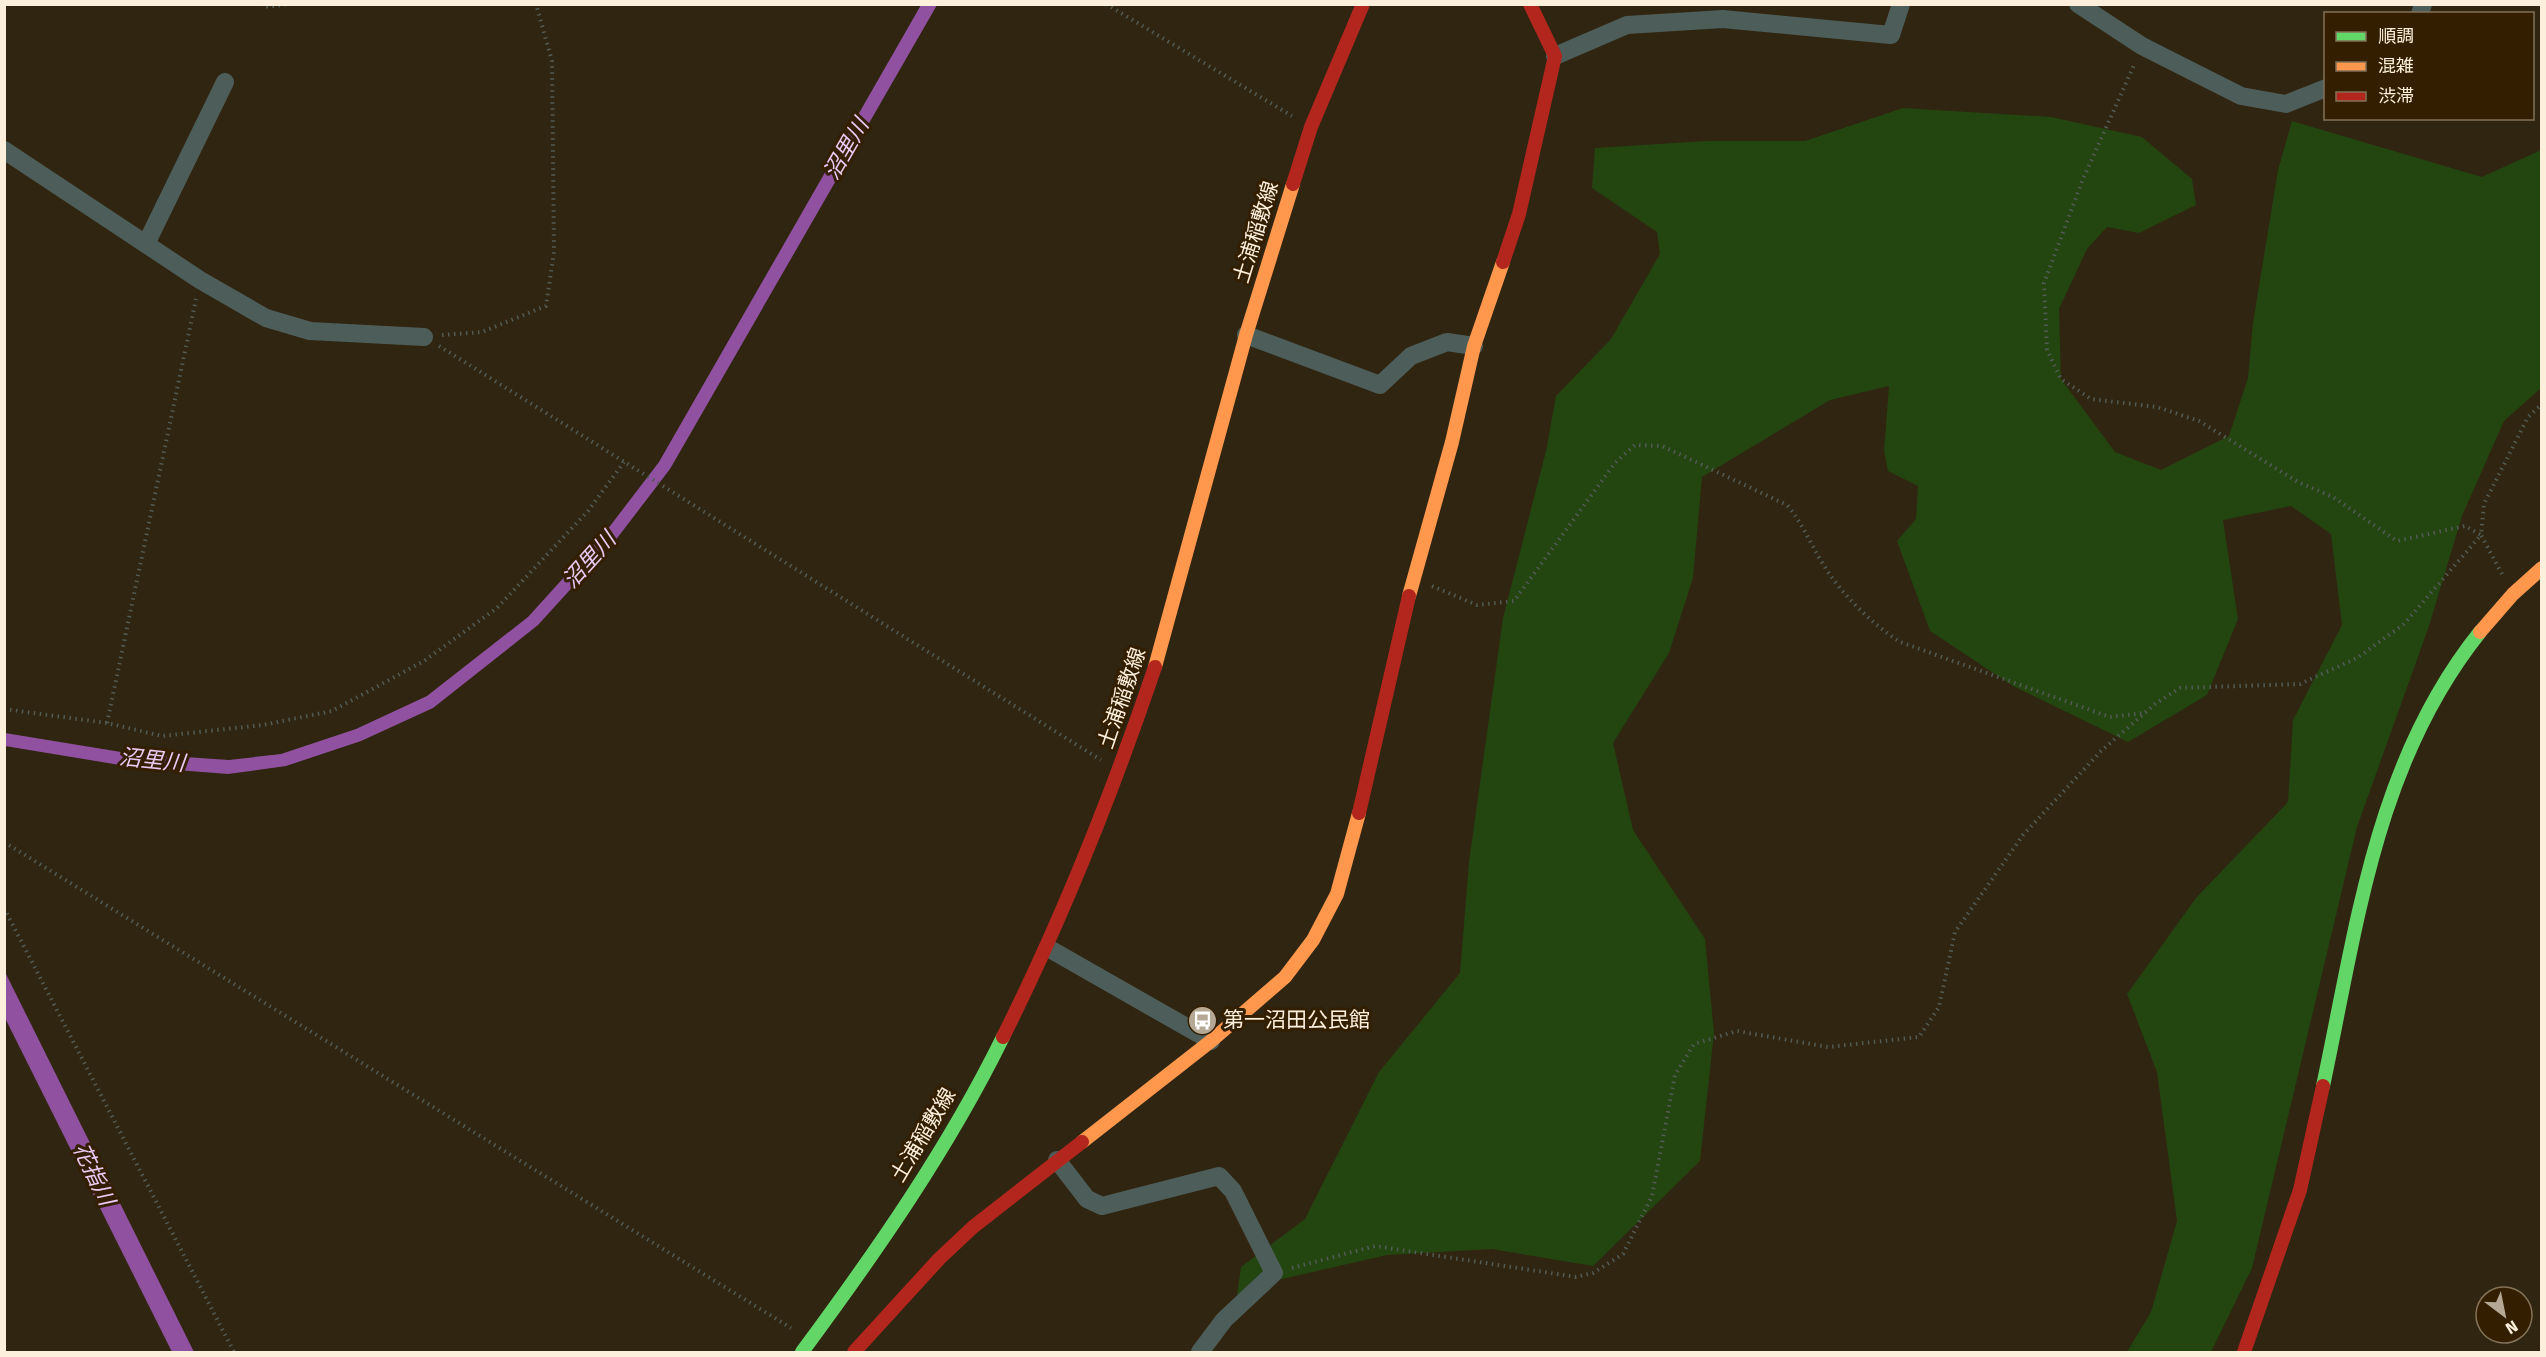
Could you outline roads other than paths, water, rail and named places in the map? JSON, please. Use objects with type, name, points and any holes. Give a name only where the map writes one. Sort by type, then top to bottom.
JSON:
[{"type":"street","name":"土浦稲敷線","points":[[802,1353],[878,1250],[987,1072],[1048,948],[1120,772],[1162,648],[1246,335],[1311,127],[1363,4]]},
{"type":"street","points":[[854,1353],[939,1258],[973,1227],[1211,1041],[1285,977],[1313,940],[1337,894],[1354,836],[1413,577],[1452,442],[1474,346],[1519,214],[1555,57],[1530,4]]},
{"type":"street","points":[[1555,57],[1627,25],[1723,19],[1891,35],[1901,4]]},
{"type":"street","points":[[2078,4],[2142,46],[2241,96],[2286,104],[2324,88]]},
{"type":"street","points":[[146,244],[225,82]]},
{"type":"street","points":[[4,150],[200,280],[266,318],[310,331],[424,337]]},
{"type":"street","points":[[1246,335],[1380,385],[1411,356],[1448,342],[1474,346]]},
{"type":"street","points":[[2244,1353],[2300,1190],[2374,847],[2389,794],[2409,741],[2436,689],[2466,648],[2512,593],[2541,568]]},
{"type":"street","points":[[1048,948],[1211,1041]]},
{"type":"street","points":[[1057,1160],[1087,1199],[1102,1206],[1219,1176],[1233,1191],[1274,1273],[1224,1320],[1200,1353]]},
{"type":"water","name":"沼里川","points":[[921,5],[937,5],[670,469],[618,537],[538,625],[433,708],[361,741],[286,766],[228,774],[126,766],[5,746],[5,733],[127,753],[229,760],[281,754],[356,729],[427,696],[528,617],[607,530],[659,462]]},
{"type":"water","name":"花指川","points":[[5,972],[194,1352],[172,1352],[5,1018]]},
{"type":"place","name":"第一沼田公民館","points":[[1202,1020]]}]
